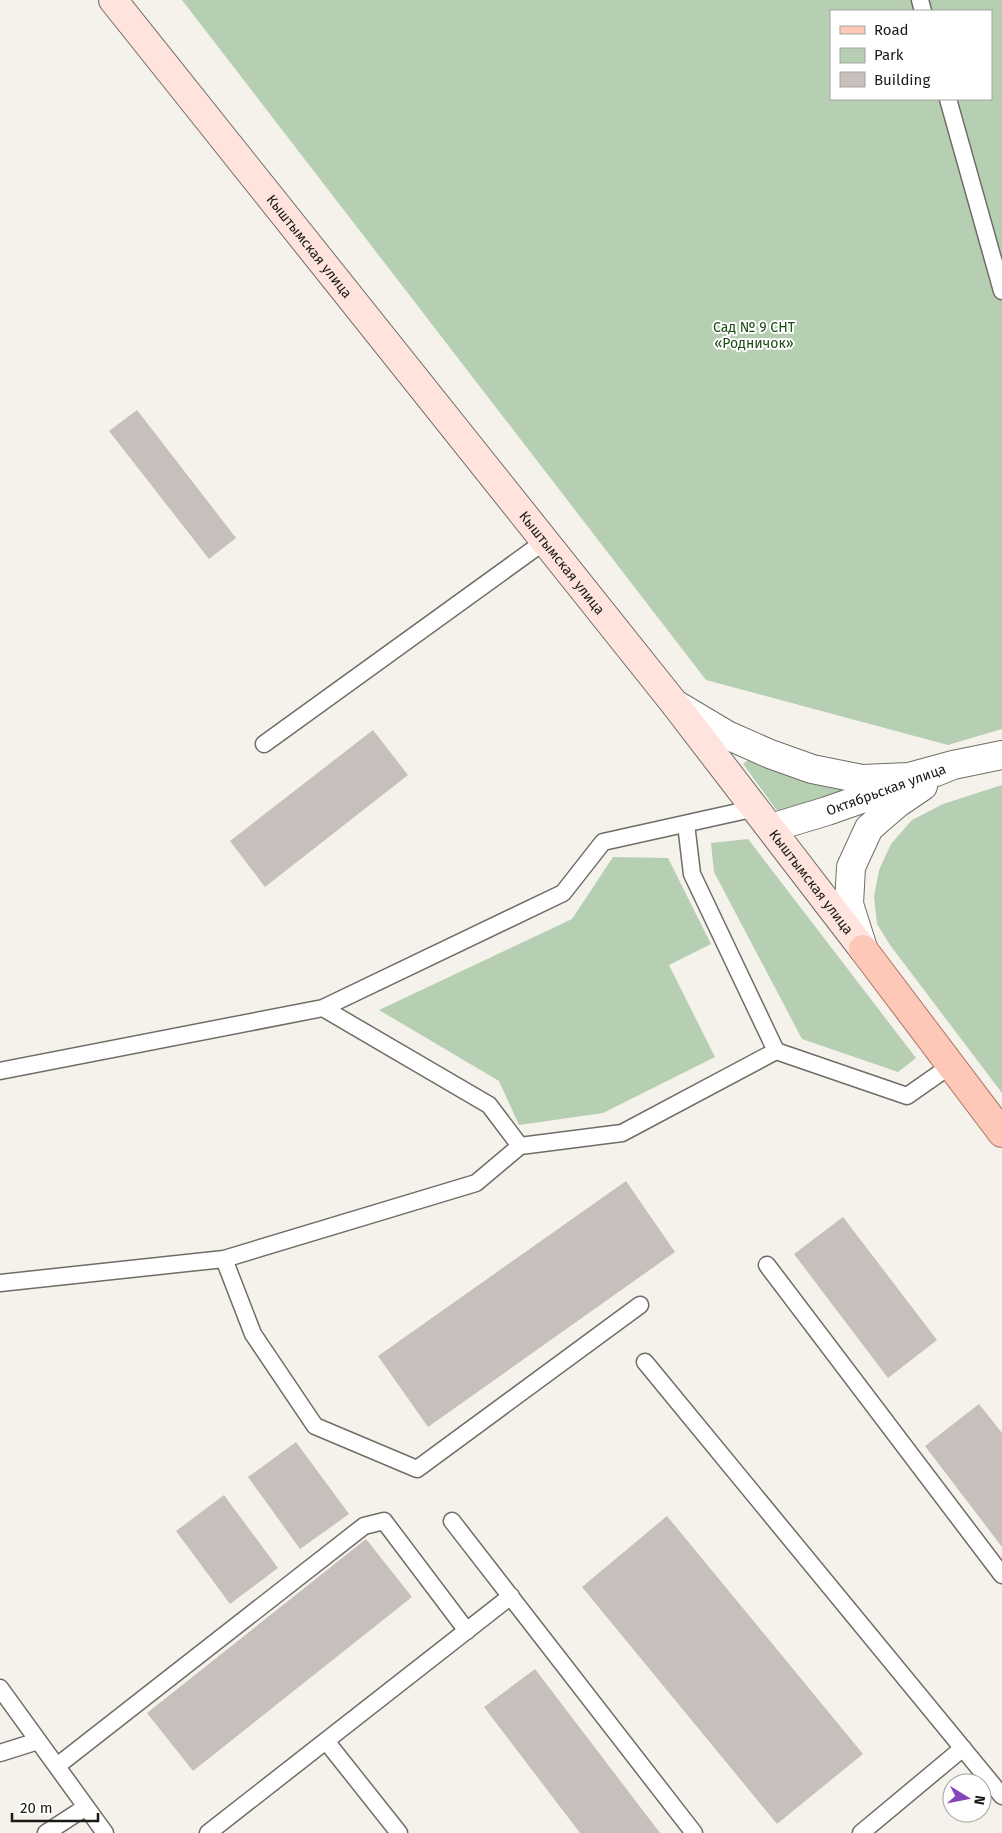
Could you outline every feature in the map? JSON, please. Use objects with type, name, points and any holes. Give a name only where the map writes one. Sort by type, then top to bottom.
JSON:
[{"type":"main road","name":"Кыштымская улица","points":[[113,0],[674,703],[764,818],[1002,1133]]},
{"type":"street","points":[[674,703],[727,735],[770,754],[812,769],[862,779],[909,777],[953,765]]},
{"type":"street","name":"Октябрьская улица","points":[[764,818],[826,811],[953,765],[1002,755]]},
{"type":"street","points":[[863,949],[849,904],[852,867],[869,828],[898,803],[953,765]]},
{"type":"lane","points":[[948,100],[1002,291]]},
{"type":"lane","points":[[264,744],[545,541]]},
{"type":"lane","points":[[0,1071],[323,1008],[562,894],[603,842],[686,824],[764,818]]},
{"type":"lane","points":[[686,824],[692,874],[776,1051],[907,1096],[950,1066]]},
{"type":"lane","points":[[323,1008],[490,1105],[520,1146]]},
{"type":"lane","points":[[0,1283],[224,1259],[476,1183],[520,1146],[622,1133],[776,1051]]},
{"type":"lane","points":[[224,1259],[253,1334],[315,1426],[416,1469],[640,1305]]},
{"type":"lane","points":[[768,1265],[1002,1575]]},
{"type":"lane","points":[[644,1362],[1002,1796]]},
{"type":"lane","points":[[56,1766],[364,1526],[384,1521],[467,1631]]},
{"type":"lane","points":[[452,1521],[694,1833]]},
{"type":"lane","points":[[208,1833],[511,1596]]},
{"type":"lane","points":[[0,1688],[105,1833]]},
{"type":"lane","points":[[0,1753],[38,1741]]},
{"type":"lane","points":[[326,1741],[399,1833]]},
{"type":"lane","points":[[861,1833],[963,1748]]},
{"type":"lane","points":[[46,1833],[86,1807]]},
{"type":"green space","name":"Сад № 9 СНТ «Родничок»","points":[[182,0],[1002,0],[1002,729],[948,745],[706,680]]},
{"type":"green space","points":[[748,760],[794,777],[843,786],[846,792],[778,812],[743,764]]},
{"type":"green space","points":[[1002,785],[1002,1093],[890,945],[877,924],[874,897],[879,870],[891,844],[912,820],[943,804]]},
{"type":"green space","points":[[748,839],[916,1058],[898,1072],[802,1039],[714,872],[711,843]]},
{"type":"green space","points":[[613,857],[668,858],[711,944],[669,965],[715,1057],[603,1113],[519,1125],[499,1081],[379,1010],[572,919]]},
{"type":"building","points":[[137,410],[236,538],[209,559],[109,431]]},
{"type":"building","points":[[373,730],[408,775],[265,887],[230,841]]},
{"type":"building","points":[[626,1181],[675,1252],[428,1427],[378,1356]]},
{"type":"building","points":[[843,1217],[937,1340],[888,1378],[794,1254]]},
{"type":"building","points":[[979,1404],[1002,1433],[1002,1547],[925,1446]]},
{"type":"building","points":[[296,1442],[349,1514],[300,1549],[248,1477]]},
{"type":"building","points":[[224,1495],[278,1568],[230,1604],[176,1531]]},
{"type":"building","points":[[667,1516],[863,1754],[777,1824],[582,1587]]},
{"type":"building","points":[[366,1539],[412,1597],[193,1771],[147,1713]]},
{"type":"building","points":[[535,1669],[660,1833],[580,1833],[484,1707]]}]
